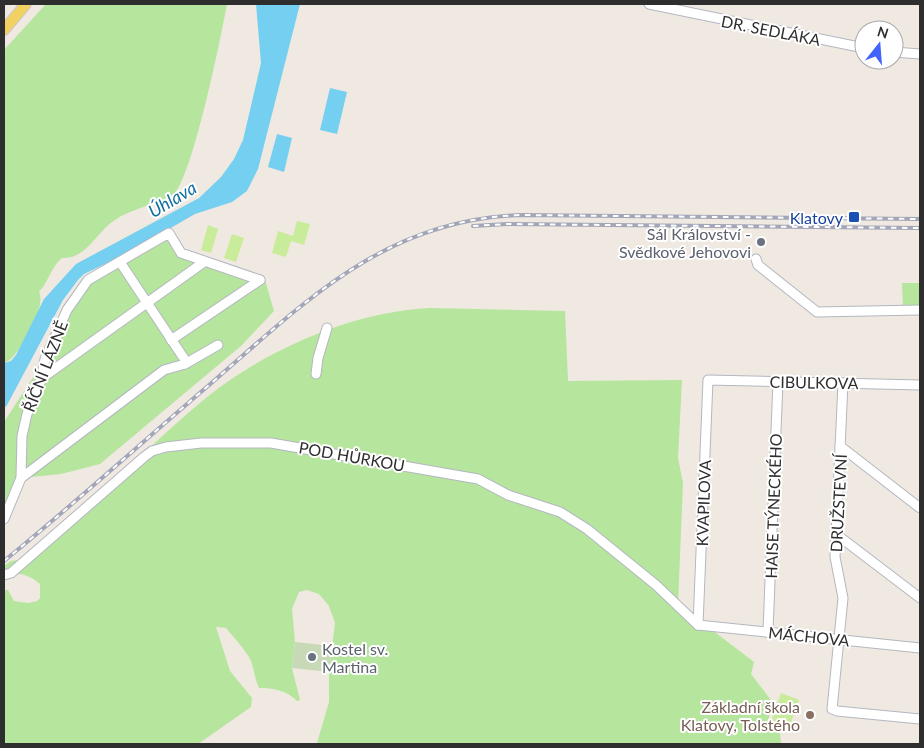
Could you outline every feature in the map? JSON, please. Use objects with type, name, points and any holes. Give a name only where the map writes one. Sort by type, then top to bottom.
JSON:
[{"type":"main road","points":[[4,30],[26,4]]},
{"type":"street","name":"DR. SEDLÁKA","points":[[649,4],[854,46]]},
{"type":"street","points":[[904,53],[920,54]]},
{"type":"street","name":"ŘÍČNÍ LÁZNĚ","points":[[4,518],[21,478],[22,436],[26,414],[42,378],[45,359],[67,310],[81,288],[98,273],[169,233],[181,253],[204,262]]},
{"type":"street","points":[[756,259],[758,265],[817,312],[920,310]]},
{"type":"street","points":[[120,262],[185,360],[185,364]]},
{"type":"street","points":[[42,378],[204,262],[260,280],[172,340]]},
{"type":"street","points":[[316,374],[318,358],[327,328]]},
{"type":"street","points":[[21,478],[164,370],[185,364],[218,345]]},
{"type":"street","name":"CIBULKOVA","points":[[708,380],[920,385]]},
{"type":"street","name":"KVAPILOVA","points":[[698,625],[708,380]]},
{"type":"street","name":"HAISE TÝNECKÉHO","points":[[768,631],[778,381]]},
{"type":"street","name":"DRUŽSTEVNÍ","points":[[843,383],[835,557],[843,598],[832,706],[834,711],[920,719]]},
{"type":"street","name":"POD HŮRKOU","points":[[4,576],[11,573],[152,451],[201,443],[249,442],[285,444],[478,479],[508,495],[560,512],[587,529],[656,585],[698,625]]},
{"type":"street","points":[[840,446],[920,508]]},
{"type":"street","points":[[836,534],[920,598]]},
{"type":"street","name":"MÁCHOVA","points":[[698,625],[920,648]]},
{"type":"green space","points":[[46,4],[227,4],[198,134],[181,181],[174,194],[121,216],[108,225],[85,250],[71,257],[62,258],[39,292],[39,309],[24,342],[17,352],[4,363],[4,50]]},
{"type":"green space","points":[[297,221],[310,224],[304,245],[291,241],[286,257],[272,253],[278,231],[293,236]]},
{"type":"green space","points":[[208,225],[218,229],[211,253],[201,250]]},
{"type":"green space","points":[[169,233],[177,248],[233,272],[265,280],[274,311],[241,346],[100,464],[61,474],[21,478],[4,507],[4,422],[45,359],[81,288]]},
{"type":"green space","points":[[232,234],[244,238],[236,262],[224,258]]},
{"type":"green space","points":[[902,283],[920,283],[920,306],[903,307]]},
{"type":"green space","points":[[430,308],[565,311],[568,381],[682,380],[678,458],[683,483],[678,604],[754,662],[751,674],[774,704],[766,725],[780,733],[781,744],[313,744],[317,743],[329,702],[329,672],[335,623],[329,606],[319,594],[307,590],[299,592],[292,609],[295,642],[292,668],[300,700],[297,701],[289,694],[280,690],[259,688],[251,661],[246,652],[226,628],[216,627],[230,671],[252,698],[251,707],[198,744],[4,744],[4,590],[8,590],[14,601],[28,603],[37,601],[40,598],[40,584],[23,575],[4,575],[4,566],[11,561],[18,560],[114,479],[196,406],[243,371],[293,344],[347,323],[374,316]]},
{"type":"green space","points":[[295,642],[332,646],[329,672],[292,668]]},
{"type":"green space","points":[[781,693],[799,700],[788,731],[770,725]]},
{"type":"water","points":[[256,4],[300,4],[258,169],[247,191],[232,202],[195,214],[122,256],[84,274],[63,300],[6,407],[4,405],[4,363],[11,361],[16,355],[44,299],[76,264],[199,198],[221,177],[234,159],[243,140],[261,63]]},
{"type":"water","points":[[330,88],[347,92],[337,134],[320,130]]},
{"type":"water","points":[[277,134],[292,138],[284,172],[268,167]]},
{"type":"railway","points":[[4,561],[314,296],[350,270],[388,249],[429,232],[473,220],[522,215],[920,219]]},
{"type":"railway","points":[[473,226],[507,224],[920,228]]},
{"type":"place","name":"Klatovy","points":[[854,217]]},
{"type":"place","name":"Sál Království - Svědkové Jehovovi","points":[[761,242]]},
{"type":"place","name":"Kostel sv. Martina","points":[[312,657]]},
{"type":"place","name":"Základní škola Klatovy, Tolstého","points":[[810,715]]},
{"type":"water label","name":"Úhlava","points":[[172,199]]}]
